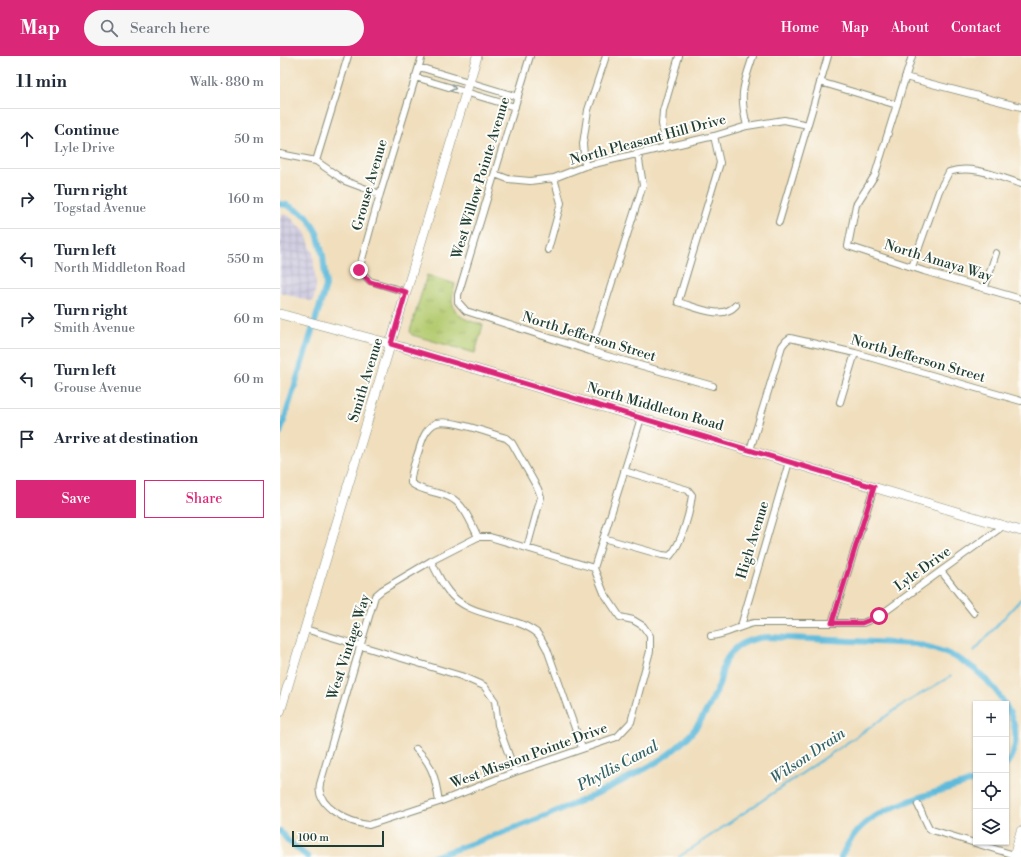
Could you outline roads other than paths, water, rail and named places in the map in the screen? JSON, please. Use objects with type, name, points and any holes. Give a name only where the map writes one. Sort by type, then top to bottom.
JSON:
[{"type":"main road","name":"Smith Avenue","points":[[280,712],[477,56]]},
{"type":"main road","name":"North Middleton Road","points":[[280,314],[391,344],[1021,531]]},
{"type":"main road","points":[[1016,856],[1021,831]]},
{"type":"street","points":[[316,161],[348,56]]},
{"type":"street","name":"Grouse Avenue","points":[[406,292],[370,282],[359,270],[380,194],[422,56]]},
{"type":"street","name":"West Willow Pointe Avenue","points":[[461,306],[458,302],[458,295],[530,56]]},
{"type":"street","points":[[585,166],[583,144],[588,110],[606,56]]},
{"type":"street","points":[[666,146],[662,124],[663,111],[679,56]]},
{"type":"street","points":[[747,126],[742,107],[742,92],[752,56]]},
{"type":"street","points":[[779,222],[828,56]]},
{"type":"street","points":[[820,82],[897,105],[912,56]]},
{"type":"street","points":[[418,67],[518,97]]},
{"type":"street","points":[[415,77],[515,107]]},
{"type":"street","points":[[905,77],[1021,107]]},
{"type":"street","name":"North Amaya Way","points":[[897,105],[875,175],[856,205],[848,246],[912,267],[1021,299]]},
{"type":"street","name":"North Pleasant Hill Drive","points":[[495,174],[508,179],[530,181],[554,178],[585,166],[714,136],[747,126],[784,120],[808,125]]},
{"type":"street","points":[[714,136],[720,163],[678,302],[717,313],[731,311],[736,305]]},
{"type":"street","points":[[280,154],[316,161],[345,181],[380,194]]},
{"type":"street","points":[[590,351],[643,185],[638,154]]},
{"type":"street","points":[[912,267],[939,191],[949,172],[958,168],[973,170],[1021,184]]},
{"type":"street","points":[[548,250],[561,203],[554,178]]},
{"type":"street","points":[[984,287],[996,253]]},
{"type":"street","name":"North Jefferson Street","points":[[461,306],[466,311],[590,351],[713,386]]},
{"type":"street","name":"North Jefferson Street","points":[[750,450],[782,346],[790,338],[854,353],[1021,401]]},
{"type":"street","points":[[840,402],[854,353]]},
{"type":"street","points":[[527,548],[541,498],[538,489],[512,443],[506,438],[444,422],[436,423],[430,428],[423,437],[410,483],[417,488],[449,497],[456,501],[462,508],[478,537],[490,537],[594,568],[641,418]]},
{"type":"street","name":"High Avenue","points":[[740,626],[789,462]]},
{"type":"street","points":[[603,538],[670,556],[690,509],[692,495],[688,490],[624,471]]},
{"type":"street","points":[[832,623],[874,487]]},
{"type":"street","name":"Lyle Drive","points":[[711,636],[722,635],[740,626],[754,624],[862,623],[879,616],[1003,526]]},
{"type":"street","name":"West Vintage Way","points":[[320,796],[320,784],[375,596],[382,590],[431,561],[478,537]]},
{"type":"street","points":[[431,561],[448,591],[459,601],[478,610],[525,626],[538,634],[547,649],[582,748]]},
{"type":"street","name":"West Mission Pointe Drive","points":[[320,796],[325,803],[348,819],[359,824],[369,825],[439,802],[515,772],[617,737],[631,722],[650,651],[650,636],[643,626],[633,620],[620,617],[604,593],[594,568]]},
{"type":"street","points":[[941,571],[974,613]]},
{"type":"street","points":[[305,629],[461,676],[484,686],[495,701],[498,725],[515,772]]},
{"type":"street","points":[[416,749],[427,758],[436,782],[439,802]]},
{"type":"street","points":[[918,805],[928,828],[1016,856]]},
{"type":"waterway","name":"Phyllis Canal","points":[[280,204],[287,205],[307,216],[317,233],[323,256],[326,286],[280,433]]},
{"type":"waterway","name":"Wilson Drain","points":[[974,651],[1021,599]]},
{"type":"waterway","name":"Phyllis Canal","points":[[433,857],[550,814],[596,794],[645,769],[662,758],[686,739],[701,720],[719,685],[724,664],[728,657],[742,644],[754,639],[767,637],[916,644],[944,652],[967,664],[987,681],[1003,701]]},
{"type":"waterway","name":"Wilson Drain","points":[[679,857],[904,704],[951,676]]},
{"type":"waterway","name":"Phyllis Canal","points":[[1009,711],[1015,728],[1015,743],[1009,760]]},
{"type":"waterway","name":"Phyllis Canal","points":[[841,857],[855,833],[872,818],[916,798],[973,781]]},
{"type":"waterway","name":"Phyllis Canal","points":[[280,831],[288,841],[308,857]]}]
